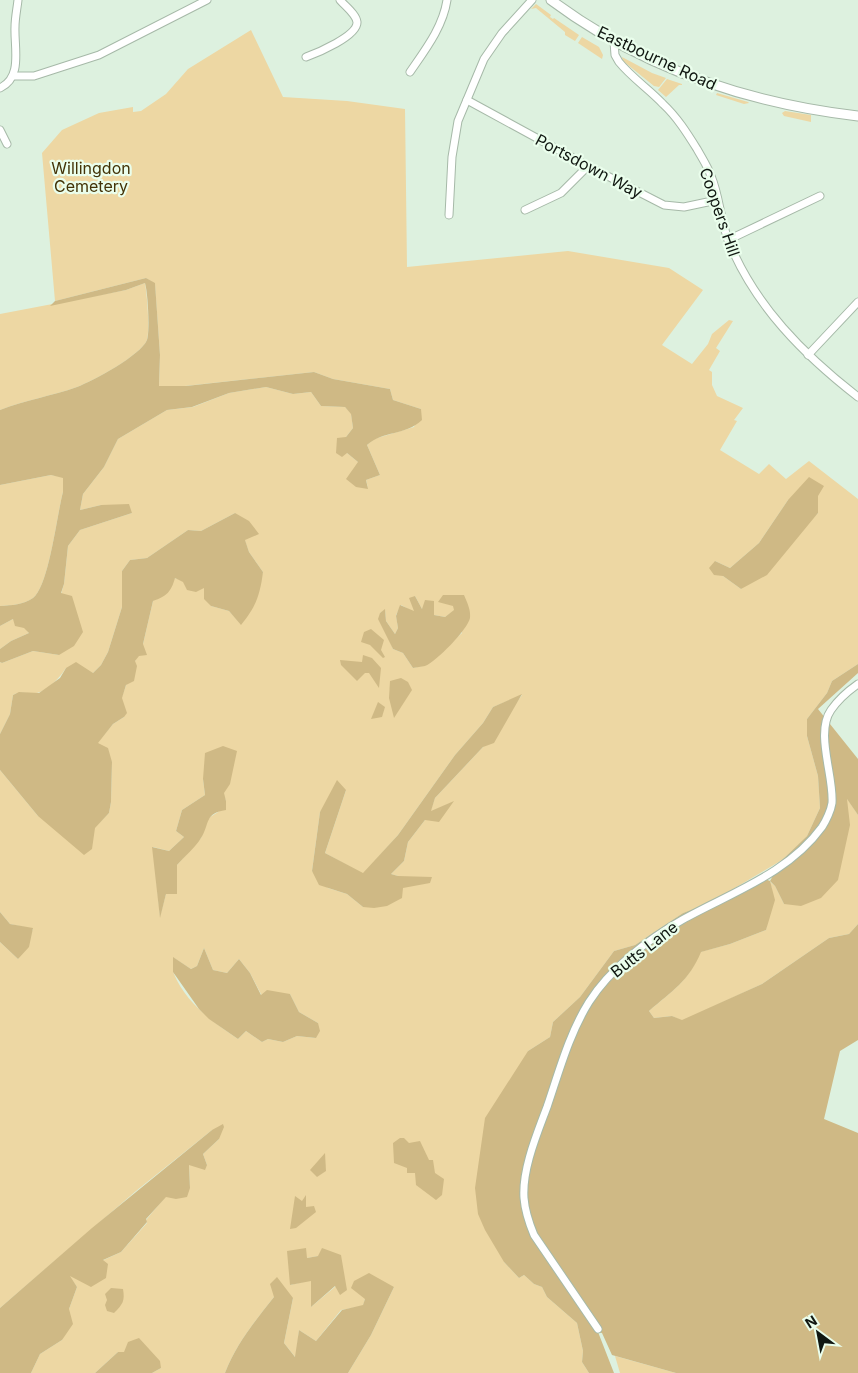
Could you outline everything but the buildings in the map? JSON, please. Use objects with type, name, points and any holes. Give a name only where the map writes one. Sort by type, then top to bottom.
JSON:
[{"type":"main road","name":"Eastbourne Road","points":[[552,0],[614,42],[719,87],[816,111],[858,116]]},
{"type":"street","points":[[0,88],[6,86],[13,76],[16,67],[15,27],[18,0]]},
{"type":"street","points":[[13,76],[34,76],[99,54],[207,0]]},
{"type":"street","points":[[306,57],[333,46],[346,37],[356,26],[357,21],[354,14],[340,0]]},
{"type":"street","points":[[410,72],[440,24],[447,0]]},
{"type":"street","points":[[449,215],[452,158],[458,121],[484,59],[502,33],[532,0]]},
{"type":"street","name":"Coopers Hill","points":[[614,42],[616,58],[621,66],[663,104],[680,123],[711,176],[728,240],[740,267],[764,305],[808,355],[858,397]]},
{"type":"street","name":"Portsdown Way","points":[[467,100],[664,205],[684,207],[718,200]]},
{"type":"street","points":[[0,130],[7,144]]},
{"type":"street","points":[[525,210],[560,194],[588,166]]},
{"type":"street","points":[[728,240],[820,196]]},
{"type":"street","points":[[808,355],[858,302]]},
{"type":"street","name":"Butts Lane","points":[[598,1329],[534,1235],[528,1219],[524,1197],[528,1164],[571,1040],[588,1003],[605,980],[625,961],[681,921],[742,890],[792,859],[810,842],[823,825],[832,804],[824,734],[830,711],[845,694],[858,684]]},
{"type":"green space","points":[[536,4],[551,15],[550,17],[579,35],[575,41],[565,35],[565,32],[536,8],[531,9]]},
{"type":"green space","name":"Willingdon Cemetery","points":[[251,30],[283,97],[347,101],[405,109],[407,267],[568,251],[669,268],[703,290],[662,345],[692,364],[708,344],[712,334],[729,320],[733,321],[716,348],[720,351],[709,370],[712,372],[712,385],[717,396],[743,408],[734,420],[737,421],[720,450],[759,474],[769,464],[786,479],[809,461],[858,499],[858,664],[832,681],[827,693],[807,719],[807,736],[818,776],[820,808],[807,836],[782,860],[708,904],[683,913],[635,945],[614,951],[580,997],[553,1022],[550,1037],[528,1051],[504,1262],[519,1278],[524,1275],[534,1284],[542,1287],[547,1297],[577,1323],[583,1351],[582,1362],[589,1373],[348,1373],[371,1335],[394,1287],[365,1299],[363,1306],[341,1310],[316,1341],[299,1330],[296,1358],[284,1343],[293,1298],[274,1297],[240,1343],[225,1373],[152,1373],[161,1368],[124,1352],[118,1352],[95,1373],[31,1373],[40,1354],[62,1340],[69,1309],[77,1287],[69,1276],[121,1252],[147,1223],[146,1220],[166,1196],[190,1188],[189,1164],[207,1165],[203,1154],[219,1139],[212,1130],[136,1191],[0,1308],[0,942],[18,959],[33,929],[10,924],[0,912],[0,770],[38,816],[95,827],[109,813],[112,762],[97,743],[113,724],[124,717],[121,699],[143,644],[153,601],[175,578],[204,588],[211,606],[229,611],[241,624],[263,572],[249,552],[235,513],[201,531],[188,530],[147,558],[130,560],[122,571],[122,607],[108,652],[101,665],[93,673],[66,668],[45,690],[36,693],[13,695],[10,714],[0,734],[0,662],[2,663],[33,651],[59,655],[61,594],[64,584],[68,546],[80,530],[132,513],[101,505],[80,510],[83,494],[104,467],[118,439],[167,410],[193,407],[229,393],[266,387],[293,394],[311,392],[321,406],[345,407],[351,413],[353,428],[346,437],[347,453],[358,462],[368,488],[366,480],[380,475],[367,445],[374,439],[414,427],[421,409],[393,400],[390,389],[333,379],[314,372],[185,386],[159,386],[160,355],[155,284],[146,278],[55,301],[42,153],[62,130],[99,113],[133,107],[133,112],[141,111],[166,94],[188,69]],"holes":[[[818,496],[818,513],[741,589],[723,576],[715,561],[730,568],[759,543],[788,500]],[[415,596],[422,609],[434,601],[434,615],[445,617],[455,610],[454,606],[462,633],[426,665],[413,668],[403,653],[393,649],[380,613],[385,610],[386,621],[395,634],[398,628],[396,615],[401,605],[414,612]],[[522,695],[483,747],[435,798],[430,812],[453,802],[425,820],[408,842],[404,861],[391,874],[398,876],[363,907],[347,894],[328,888],[312,871],[320,812],[346,790],[325,853],[363,874],[398,835],[455,755],[483,723],[493,707]],[[203,779],[223,793],[226,801],[218,812],[207,819],[201,838],[176,866],[177,894],[166,894],[160,916],[153,847],[169,851],[184,837],[176,831],[182,810],[205,795]],[[204,948],[213,970],[227,973],[239,959],[250,973],[262,996],[290,994],[299,1012],[318,1023],[316,1038],[297,1036],[283,1042],[268,1039],[262,1042],[246,1031],[238,1039],[210,1019],[193,1003],[174,974],[174,958],[191,969],[197,966]],[[318,1256],[347,1290],[336,1286],[311,1307],[311,1280],[290,1285],[307,1258]]]},
{"type":"green space","points":[[582,37],[599,47],[603,55],[602,59],[578,43]]},
{"type":"green space","points":[[622,57],[652,73],[666,78],[659,87],[654,86],[623,61]]},
{"type":"green space","points":[[667,79],[682,85],[679,85],[666,97],[658,90]]},
{"type":"green space","points":[[717,93],[749,103],[744,104],[716,95]]},
{"type":"green space","points":[[785,111],[811,115],[811,122],[784,116],[782,113]]},
{"type":"green space","points":[[145,283],[148,335],[143,346],[136,353],[105,373],[77,387],[0,410],[0,314],[126,290]]},
{"type":"green space","points":[[51,475],[63,477],[63,492],[44,579],[39,591],[33,598],[17,604],[0,606],[0,485]]},
{"type":"green space","points":[[13,619],[29,633],[11,641],[0,649],[0,626]]},
{"type":"green space","points":[[846,797],[858,815],[858,924],[849,934],[829,938],[762,984],[682,1021],[672,1016],[654,1018],[649,1011],[685,978],[691,971],[700,952],[730,944],[766,930],[772,889],[769,881],[775,886],[784,904]]},
{"type":"green space","points":[[615,1356],[676,1373],[620,1373]]},
{"type":"shaded area","points":[[146,278],[155,283],[160,355],[159,386],[186,386],[314,372],[333,379],[390,389],[393,400],[421,409],[422,420],[409,429],[380,437],[367,445],[380,475],[366,480],[368,489],[356,487],[346,479],[358,462],[347,453],[342,457],[336,453],[337,438],[346,437],[353,428],[351,414],[345,407],[321,406],[311,392],[293,394],[266,387],[229,393],[192,407],[167,410],[118,439],[104,467],[83,494],[80,510],[101,505],[129,504],[132,513],[80,530],[68,546],[64,584],[61,593],[72,596],[83,632],[74,646],[59,655],[33,651],[2,663],[0,662],[0,649],[11,641],[29,633],[24,628],[15,626],[13,619],[0,626],[0,606],[25,602],[33,598],[39,591],[52,549],[63,492],[63,478],[51,475],[0,485],[0,410],[77,387],[105,373],[136,353],[147,340],[148,335],[145,283],[126,290],[50,306],[55,301]]},
{"type":"shaded area","points":[[809,477],[824,486],[818,496],[818,513],[767,575],[741,589],[723,576],[714,575],[709,568],[715,561],[730,568],[759,543],[788,500]]},
{"type":"shaded area","points":[[235,513],[249,521],[259,534],[245,540],[249,552],[263,572],[256,600],[241,625],[229,611],[211,606],[204,599],[204,588],[196,592],[187,590],[183,582],[175,578],[168,593],[153,601],[143,644],[147,655],[139,656],[135,661],[137,666],[134,681],[126,685],[122,698],[127,713],[113,724],[98,743],[108,748],[112,762],[111,802],[109,813],[95,828],[92,849],[84,855],[38,816],[0,770],[0,734],[10,714],[13,695],[19,692],[39,693],[60,678],[66,668],[76,662],[93,673],[101,665],[108,652],[122,607],[122,571],[130,560],[147,558],[188,530],[201,531]]},
{"type":"shaded area","points":[[443,595],[464,595],[470,612],[468,623],[451,645],[430,663],[413,668],[403,653],[393,649],[378,619],[380,613],[385,609],[386,621],[395,634],[398,628],[396,616],[400,605],[414,611],[409,598],[415,596],[422,609],[425,600],[434,601],[434,615],[445,617],[454,610],[453,606],[438,602]]},
{"type":"shaded area","points":[[371,629],[384,640],[381,650],[385,657],[383,658],[370,645],[361,642],[364,632]]},
{"type":"shaded area","points":[[363,655],[372,658],[381,668],[379,688],[369,673],[365,673],[357,681],[341,665],[340,660],[362,662]]},
{"type":"shaded area","points":[[858,664],[858,673],[818,709],[858,759],[858,815],[847,799],[850,825],[838,880],[821,898],[801,906],[784,904],[775,886],[770,881],[782,860],[807,836],[820,808],[818,776],[807,736],[807,719],[827,693],[832,681]]},
{"type":"shaded area","points":[[401,678],[408,682],[412,690],[394,718],[389,698],[390,681]]},
{"type":"shaded area","points":[[522,694],[494,743],[483,747],[435,798],[431,811],[454,801],[439,822],[425,820],[408,842],[404,861],[391,874],[432,877],[430,883],[403,888],[402,898],[387,906],[374,908],[363,907],[347,894],[319,885],[312,871],[320,812],[337,780],[346,790],[325,853],[363,873],[398,835],[455,755],[483,723],[493,707]]},
{"type":"shaded area","points":[[378,702],[385,707],[382,717],[371,719]]},
{"type":"shaded area","points":[[223,746],[237,751],[230,784],[224,793],[226,810],[219,811],[211,816],[199,842],[177,865],[177,894],[166,894],[160,918],[152,847],[169,851],[184,837],[176,831],[182,810],[205,795],[203,779],[205,753]]},
{"type":"shaded area","points":[[765,879],[770,881],[775,900],[766,930],[730,944],[701,952],[685,978],[649,1011],[654,1018],[672,1016],[682,1020],[762,984],[829,938],[849,934],[858,924],[858,1040],[840,1051],[824,1119],[858,1133],[858,1373],[676,1373],[612,1355],[602,1333],[598,1332],[614,1373],[589,1373],[582,1362],[583,1351],[577,1323],[547,1297],[542,1287],[534,1284],[524,1275],[519,1278],[504,1262],[478,1214],[475,1188],[485,1118],[528,1051],[550,1037],[553,1022],[580,997],[614,951],[635,945],[683,913],[726,897]]},
{"type":"shaded area","points":[[0,912],[10,924],[33,928],[29,947],[18,959],[0,942]]},
{"type":"shaded area","points":[[204,948],[213,970],[227,973],[239,959],[250,973],[261,995],[267,990],[290,994],[299,1012],[318,1023],[320,1031],[316,1038],[297,1036],[283,1042],[268,1039],[262,1042],[246,1031],[238,1039],[209,1019],[199,1009],[173,972],[173,957],[191,969],[197,966]]},
{"type":"shaded area","points":[[223,1124],[224,1127],[219,1139],[203,1154],[207,1165],[205,1170],[189,1165],[190,1188],[187,1197],[176,1199],[166,1197],[146,1219],[147,1222],[121,1252],[103,1260],[108,1264],[106,1278],[91,1287],[70,1276],[77,1287],[69,1309],[73,1324],[62,1340],[40,1354],[31,1373],[0,1373],[0,1308],[92,1228],[212,1130]]},
{"type":"shaded area","points":[[400,1138],[404,1138],[409,1143],[420,1141],[429,1160],[433,1160],[435,1173],[444,1179],[442,1195],[436,1200],[416,1185],[415,1173],[407,1173],[407,1168],[394,1163],[393,1143]]},
{"type":"shaded area","points":[[325,1153],[326,1171],[317,1177],[310,1170]]},
{"type":"shaded area","points":[[306,1195],[306,1207],[314,1206],[316,1212],[296,1228],[290,1229],[295,1196],[302,1201]]},
{"type":"shaded area","points":[[306,1248],[307,1258],[318,1256],[322,1248],[341,1255],[347,1290],[340,1295],[335,1286],[311,1307],[311,1281],[290,1285],[287,1251]]},
{"type":"shaded area","points":[[369,1273],[394,1287],[371,1335],[348,1373],[225,1373],[240,1343],[274,1297],[270,1284],[277,1277],[293,1298],[284,1343],[295,1357],[299,1330],[316,1341],[342,1310],[363,1305],[365,1299],[351,1288],[354,1281]]},
{"type":"shaded area","points":[[111,1288],[123,1289],[124,1293],[123,1302],[114,1313],[107,1311],[105,1305],[107,1300],[105,1294]]},
{"type":"shaded area","points":[[139,1338],[160,1361],[161,1368],[152,1373],[95,1373],[118,1352],[124,1352],[128,1342]]}]
